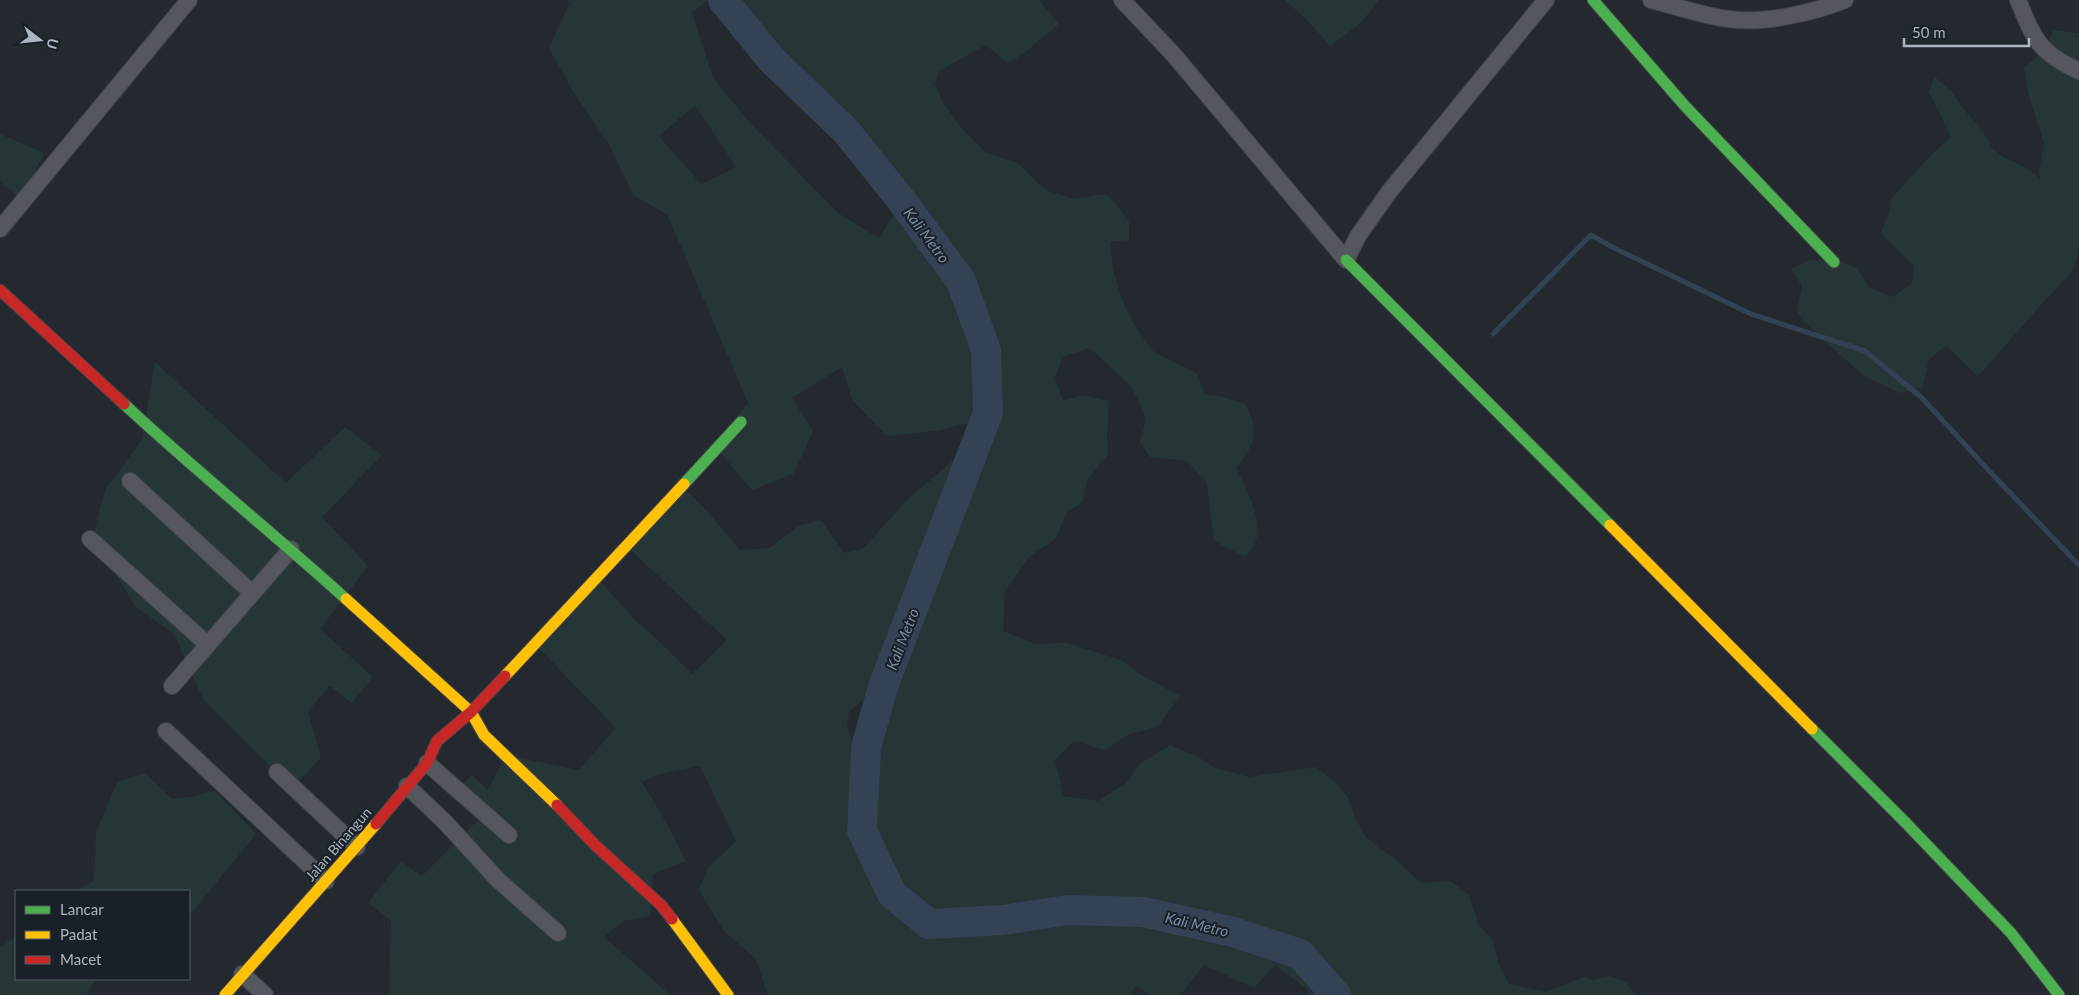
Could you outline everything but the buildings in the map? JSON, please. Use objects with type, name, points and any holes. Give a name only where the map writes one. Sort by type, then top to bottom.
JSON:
[{"type":"street","points":[[0,228],[189,0]]},
{"type":"street","points":[[1122,0],[1173,54],[1346,260],[1906,822],[2011,933],[2059,995]]},
{"type":"street","points":[[1346,260],[1358,236],[1384,199],[1432,143],[1546,0]]},
{"type":"street","points":[[1593,0],[1685,106],[1834,262]]},
{"type":"street","points":[[1651,0],[1728,19],[1746,20],[1773,18],[1845,0]]},
{"type":"street","points":[[2018,0],[2034,37],[2046,53],[2058,62],[2079,71]]},
{"type":"street","points":[[0,290],[170,447],[291,549],[471,712],[484,735],[553,801],[595,845],[661,905],[728,995]]},
{"type":"street","name":"Jalan Binangun","points":[[225,995],[357,847],[427,763],[437,741],[471,712],[741,422]]},
{"type":"street","points":[[130,481],[251,592]]},
{"type":"street","points":[[90,538],[207,644]]},
{"type":"street","points":[[172,686],[251,592],[291,549]]},
{"type":"street","points":[[166,731],[326,881]]},
{"type":"street","points":[[427,763],[509,834]]},
{"type":"street","points":[[277,772],[357,847]]},
{"type":"street","points":[[407,786],[444,822],[498,880],[558,933]]},
{"type":"street","points":[[242,974],[265,995]]},
{"type":"shaded area","points":[[568,0],[708,0],[692,13],[713,78],[751,124],[838,213],[879,238],[902,201],[846,131],[771,59],[723,0],[1039,0],[1059,24],[1024,53],[1008,63],[986,45],[939,71],[935,84],[943,103],[963,130],[986,153],[1018,163],[1045,190],[1075,199],[1106,194],[1116,204],[1129,222],[1129,240],[1110,242],[1113,269],[1122,300],[1135,326],[1153,351],[1198,374],[1204,394],[1223,397],[1245,404],[1252,423],[1253,438],[1251,445],[1236,468],[1251,501],[1257,528],[1256,542],[1245,557],[1214,541],[1207,483],[1187,461],[1150,457],[1140,442],[1146,419],[1132,387],[1090,348],[1062,357],[1055,378],[1063,401],[1082,395],[1109,401],[1108,454],[1087,480],[1083,502],[1067,512],[1055,539],[1029,557],[1005,591],[1003,631],[1035,644],[1067,643],[1121,660],[1141,675],[1180,696],[1157,727],[1129,734],[1105,750],[1074,741],[1055,760],[1063,796],[1098,801],[1126,783],[1140,764],[1170,745],[1198,757],[1215,768],[1249,777],[1316,767],[1334,781],[1347,796],[1365,836],[1380,849],[1394,858],[1421,883],[1450,881],[1469,895],[1478,924],[1492,939],[1499,965],[1509,984],[1546,992],[1584,977],[1594,980],[1610,976],[1627,983],[1635,995],[1307,995],[1308,990],[1275,965],[1254,988],[1204,965],[1180,995],[1151,995],[1136,986],[1129,995],[768,995],[756,959],[723,930],[699,890],[707,869],[736,841],[700,766],[659,774],[642,782],[666,822],[686,861],[653,874],[650,916],[623,921],[604,937],[670,995],[389,995],[391,921],[368,903],[401,861],[422,876],[480,818],[455,792],[472,775],[488,790],[506,755],[579,770],[616,728],[532,641],[594,574],[634,619],[692,674],[727,640],[626,546],[678,482],[706,510],[740,550],[770,548],[798,526],[821,520],[844,553],[863,549],[906,501],[957,457],[967,423],[936,431],[887,436],[852,400],[842,367],[792,398],[813,431],[794,473],[752,490],[714,445],[748,403],[667,214],[634,196],[607,141],[577,98],[549,48],[569,4]],"holes":[[[695,105],[736,167],[701,184],[659,136]],[[884,685],[866,747],[865,776],[847,727],[849,711]]]},
{"type":"shaded area","points":[[1285,0],[1379,0],[1360,24],[1330,46],[1308,21]]},
{"type":"shaded area","points":[[2053,30],[2079,33],[2079,251],[2072,272],[1978,376],[1946,346],[1929,359],[1923,387],[1900,393],[1864,376],[1814,332],[1797,312],[1802,286],[1791,269],[1809,260],[1834,259],[1857,268],[1870,288],[1893,297],[1912,283],[1914,266],[1881,233],[1889,213],[1891,199],[1932,154],[1951,137],[1929,92],[1935,77],[1952,92],[1965,111],[1979,126],[1993,149],[2040,178],[2039,171],[2044,143],[2029,96],[2024,68],[2046,49]]},
{"type":"shaded area","points":[[0,134],[44,153],[27,189],[17,196],[0,182]]},
{"type":"shaded area","points":[[155,362],[286,483],[345,427],[382,455],[322,517],[368,566],[320,629],[373,677],[352,703],[330,686],[308,711],[321,758],[292,788],[203,699],[174,634],[135,606],[93,536],[105,490],[142,440]]},
{"type":"shaded area","points":[[145,773],[172,799],[197,796],[214,790],[256,834],[190,915],[190,890],[76,890],[94,881],[96,832],[117,782]]},
{"type":"shaded area","points":[[15,938],[15,980],[96,980],[86,993],[88,995],[3,995],[0,993],[0,947]]},
{"type":"waterway","name":"Kali Metro","points":[[723,0],[771,59],[846,131],[902,201],[961,281],[986,350],[988,413],[884,684],[866,747],[862,831],[892,894],[929,924],[1003,920],[1068,910],[1143,912],[1233,932],[1300,954],[1336,995]]},
{"type":"waterway","points":[[1493,334],[1591,235],[1751,314],[1865,351],[1922,398],[2079,565]]},
{"type":"traffic: fast","points":[[1593,0],[1685,106],[1834,262]]},
{"type":"traffic: fast","points":[[1346,260],[1610,525]]},
{"type":"traffic: fast","points":[[124,404],[346,599]]},
{"type":"traffic: fast","points":[[684,484],[741,422]]},
{"type":"traffic: fast","points":[[1812,729],[1906,823],[2011,933],[2059,995]]},
{"type":"traffic: slow","points":[[505,676],[684,484]]},
{"type":"traffic: slow","points":[[1610,525],[1812,729]]},
{"type":"traffic: slow","points":[[346,599],[471,712],[484,735],[557,805]]},
{"type":"traffic: slow","points":[[225,995],[376,824]]},
{"type":"traffic: slow","points":[[672,919],[728,995]]},
{"type":"traffic: jam","points":[[0,290],[124,404]]},
{"type":"traffic: jam","points":[[376,824],[427,763],[437,741],[471,712],[505,676]]},
{"type":"traffic: jam","points":[[557,805],[595,845],[661,905],[672,919]]}]
